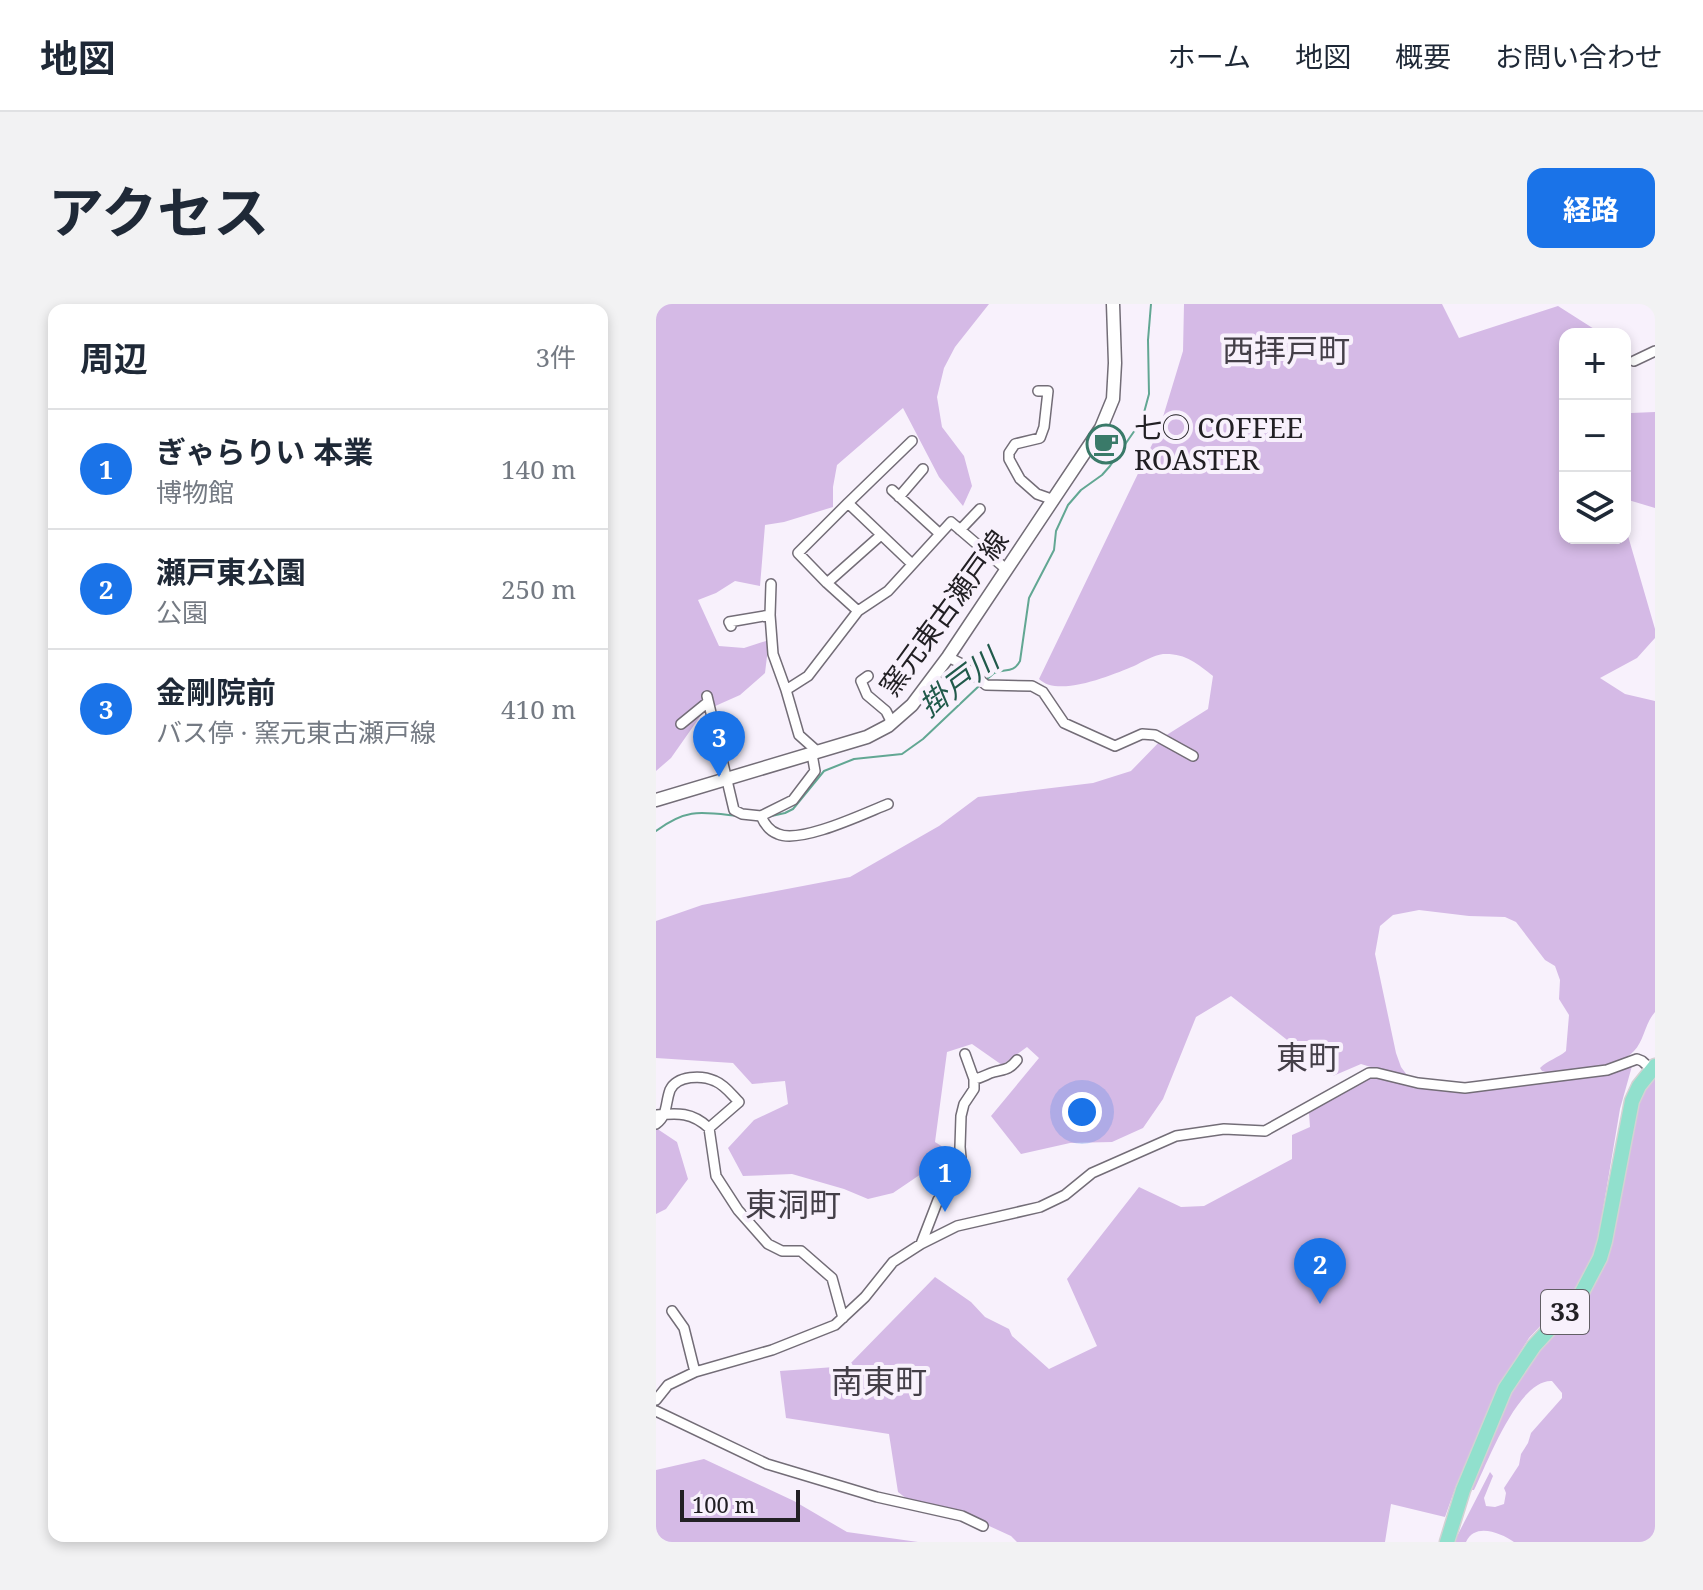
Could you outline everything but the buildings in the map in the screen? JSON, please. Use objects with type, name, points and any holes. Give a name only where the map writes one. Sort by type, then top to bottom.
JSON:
[{"type":"main road","name":"窯元東古瀬戸線","points":[[656,800],[867,737],[892,723],[912,705],[948,657],[1101,428],[1113,399],[1113,304]]},
{"type":"main road","name":"33","points":[[1447,1542],[1463,1490],[1505,1389],[1534,1346],[1580,1296],[1600,1258],[1632,1101],[1653,1068]]},
{"type":"street","points":[[1634,361],[1655,351]]},
{"type":"street","points":[[1038,391],[1048,391],[1040,438],[1015,444],[1009,459],[1020,479],[1037,494],[1054,500]]},
{"type":"street","points":[[858,611],[798,553],[912,441]]},
{"type":"street","points":[[923,469],[895,494],[940,534]]},
{"type":"street","points":[[848,503],[912,564]]},
{"type":"street","points":[[960,530],[980,509]]},
{"type":"street","points":[[786,690],[808,676],[858,611],[888,591],[951,522],[1006,569]]},
{"type":"street","points":[[827,583],[881,535]]},
{"type":"street","points":[[681,724],[707,699],[734,810],[742,814],[762,817],[793,800],[815,771],[815,753],[799,735],[773,654],[771,584]]},
{"type":"street","points":[[731,626],[729,622],[770,615]]},
{"type":"street","points":[[948,657],[983,683],[1032,686],[1043,692],[1064,723],[1115,746],[1142,734],[1155,735],[1193,756]]},
{"type":"street","points":[[868,676],[861,681],[867,695],[886,711],[892,723]]},
{"type":"street","points":[[762,817],[776,834],[808,834],[888,804]]},
{"type":"street","points":[[921,1244],[938,1200],[959,1168],[961,1116],[964,1104],[974,1089],[974,1079],[965,1054]]},
{"type":"street","points":[[656,1400],[668,1385],[695,1372],[772,1350],[835,1325],[865,1297],[893,1262],[921,1244],[957,1226],[1040,1207],[1065,1195],[1092,1173],[1176,1136],[1224,1129],[1265,1131],[1369,1073],[1465,1088],[1607,1070],[1637,1059],[1653,1068]]},
{"type":"street","points":[[974,1079],[1005,1071],[1017,1060]]},
{"type":"street","points":[[656,1124],[662,1119],[671,1089],[679,1080],[708,1079],[716,1081],[739,1102],[709,1128]]},
{"type":"street","points":[[661,1114],[694,1116],[709,1128],[716,1176],[738,1210],[768,1244],[782,1251],[801,1251],[832,1278],[843,1318]]},
{"type":"street","points":[[672,1311],[684,1328],[695,1372]]},
{"type":"street","points":[[656,1411],[767,1464],[877,1497],[962,1516],[983,1526]]},
{"type":"shaded area","points":[[656,304],[989,304],[955,347],[944,368],[937,397],[942,427],[964,456],[972,486],[963,506],[939,477],[903,408],[837,465],[833,507],[765,525],[760,586],[735,581],[698,600],[719,646],[744,648],[769,640],[765,673],[740,695],[704,711],[671,758],[656,771]]},
{"type":"shaded area","points":[[1184,304],[1442,304],[1459,338],[1558,306],[1593,328],[1559,328],[1559,544],[1630,544],[1655,629],[1655,638],[1637,658],[1600,678],[1625,694],[1655,701],[1655,1012],[1640,1042],[1634,1051],[1617,1062],[1549,1073],[1542,1071],[1540,1068],[1543,1065],[1566,1051],[1569,1015],[1559,999],[1560,980],[1555,966],[1545,960],[1516,922],[1505,917],[1419,910],[1393,915],[1380,926],[1375,954],[1396,1053],[1410,1079],[1361,1064],[1333,1076],[1231,996],[1196,1017],[1163,1099],[1143,1128],[1112,1142],[1070,1143],[1021,1154],[991,1116],[1039,1058],[1027,1047],[1002,1065],[972,1044],[947,1052],[935,1142],[943,1147],[942,1157],[893,1193],[868,1199],[792,1174],[743,1176],[728,1148],[754,1120],[788,1104],[785,1081],[752,1084],[733,1063],[656,1058],[656,921],[702,905],[850,877],[939,826],[978,797],[1093,783],[1131,771],[1165,736],[1208,709],[1213,676],[1196,663],[1178,655],[1159,655],[1113,674],[1072,686],[1048,684],[1039,679],[1159,430],[1183,351]]},
{"type":"shaded area","points":[[1655,412],[1655,508],[1631,501],[1631,413]]},
{"type":"shaded area","points":[[1629,1064],[1632,1066],[1620,1109],[1598,1239],[1592,1257],[1575,1289],[1529,1338],[1500,1384],[1445,1517],[1391,1504],[1385,1542],[1017,1542],[1011,1536],[963,1514],[907,1499],[898,1492],[889,1434],[786,1418],[780,1371],[848,1366],[935,1277],[971,1302],[985,1317],[1009,1329],[1012,1336],[1049,1369],[1097,1346],[1067,1279],[1139,1187],[1181,1207],[1204,1206],[1292,1159],[1292,1135],[1310,1127],[1309,1113],[1363,1079],[1377,1076],[1461,1091]]},
{"type":"shaded area","points":[[1655,1075],[1655,1542],[1514,1542],[1502,1535],[1482,1531],[1475,1532],[1466,1542],[1454,1542],[1490,1472],[1493,1476],[1484,1498],[1486,1506],[1504,1504],[1504,1488],[1519,1465],[1531,1433],[1562,1398],[1562,1393],[1552,1381],[1539,1384],[1527,1394],[1505,1425],[1474,1490],[1471,1490],[1480,1461],[1519,1375],[1583,1297],[1633,1119],[1644,1089]]},
{"type":"shaded area","points":[[656,1128],[677,1142],[688,1179],[666,1209],[656,1214]]},
{"type":"shaded area","points":[[704,1459],[794,1501],[847,1532],[918,1542],[656,1542],[656,1470]]},
{"type":"waterway","name":"掛戸川","points":[[985,681],[994,673],[1015,668],[1020,661],[1029,598],[1054,550],[1056,531],[1068,505],[1110,466],[1142,420],[1149,394],[1151,304]]},
{"type":"waterway","name":"掛戸川","points":[[767,817],[793,809],[824,771],[854,759],[902,754],[923,739],[980,685]]},
{"type":"waterway","name":"掛戸川","points":[[656,831],[677,818],[695,813],[737,816]]},
{"type":"place","name":"七◯ COFFEE ROASTER","points":[[1106,444]]},
{"type":"place","name":"金剛院前","points":[[719,777]]},
{"type":"place","name":"ぎゃらりい 本業","points":[[945,1212]]},
{"type":"place","name":"瀬戸東公園","points":[[1320,1304]]},
{"type":"district","name":"西拝戸町","points":[[1286,351]]},
{"type":"district","name":"東町","points":[[1308,1058]]},
{"type":"district","name":"東洞町","points":[[793,1205]]},
{"type":"district","name":"南東町","points":[[879,1382]]}]
